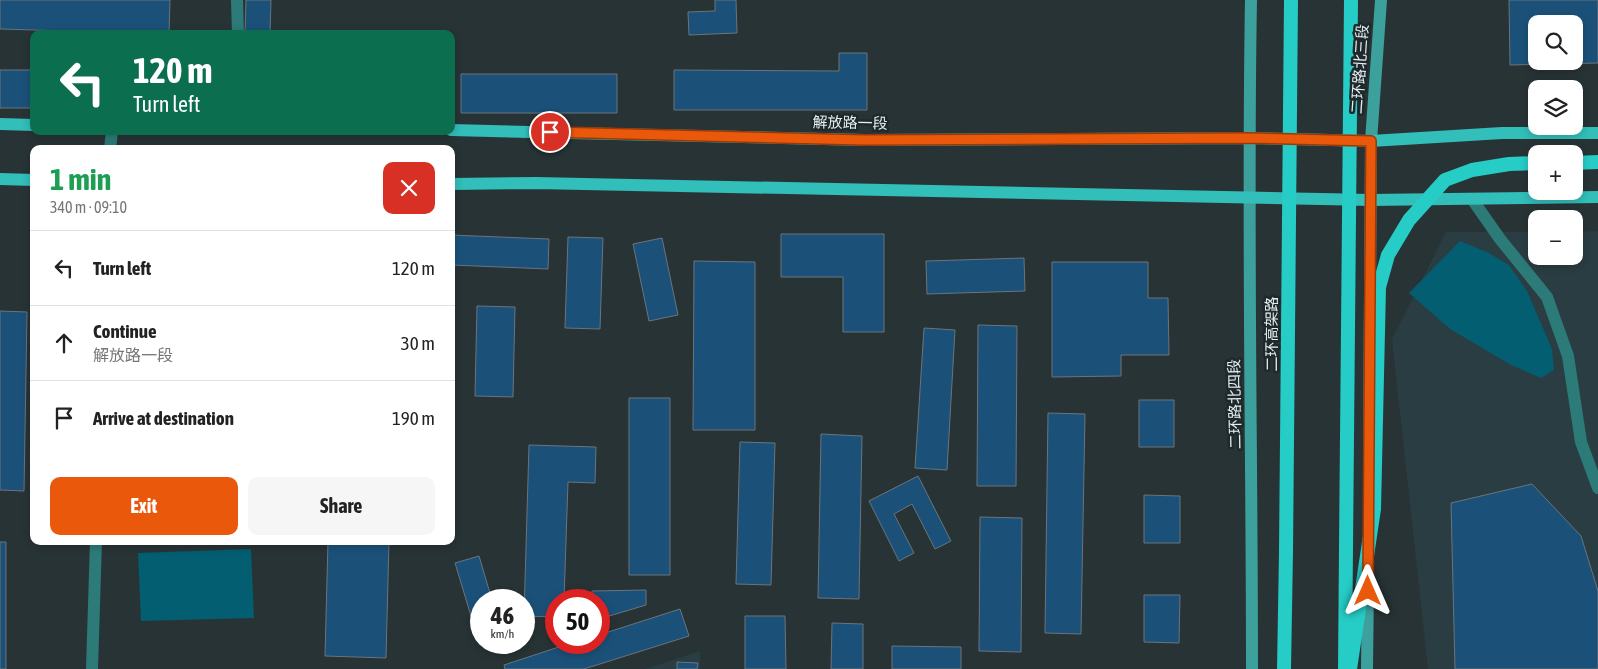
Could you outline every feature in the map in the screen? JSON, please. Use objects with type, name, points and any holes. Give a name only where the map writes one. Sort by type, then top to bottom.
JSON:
[{"type":"highway","name":"二环高架路","points":[[1284,669],[1287,533],[1291,0]]},
{"type":"highway","points":[[1345,669],[1351,0]]},
{"type":"highway","points":[[1583,163],[1598,162]]},
{"type":"highway","points":[[1350,669],[1374,509],[1379,287],[1388,255],[1410,220],[1445,180],[1472,170],[1509,164],[1528,163]]},
{"type":"main road","points":[[1248,138],[1250,0]]},
{"type":"main road","name":"二环路北三段","points":[[1371,141],[1381,0]]},
{"type":"main road","points":[[0,124],[30,125]]},
{"type":"main road","name":"解放路一段","points":[[455,130],[864,140],[1248,138],[1371,141],[1502,133],[1598,133]]},
{"type":"main road","name":"二环路北四段","points":[[1248,138],[1252,669]]},
{"type":"main road","points":[[1367,669],[1371,141]]},
{"type":"main road","points":[[0,179],[30,180]]},
{"type":"main road","points":[[455,184],[546,184],[1371,200],[1598,197]]},
{"type":"street","points":[[237,0],[238,30]]},
{"type":"street","points":[[1472,198],[1500,239],[1547,297],[1568,356],[1581,442],[1598,488]]},
{"type":"street","points":[[92,669],[96,545]]},
{"type":"shaded area","points":[[1598,231],[1598,669],[1428,669],[1392,339],[1446,232],[1528,232],[1528,265],[1583,265],[1583,232]]},
{"type":"shaded area","points":[[1460,241],[1487,252],[1509,265],[1527,291],[1552,349],[1554,370],[1541,378],[1511,365],[1450,329],[1409,293]]},
{"type":"shaded area","points":[[251,549],[254,618],[141,621],[138,553]]},
{"type":"shaded area","points":[[700,651],[700,669],[645,669]]},
{"type":"building","points":[[0,0],[170,0],[169,30],[0,29]]},
{"type":"building","points":[[246,0],[271,0],[270,30],[245,30]]},
{"type":"building","points":[[715,0],[736,0],[737,33],[689,35],[688,12],[715,11]]},
{"type":"building","points":[[1509,0],[1598,0],[1598,63],[1583,63],[1583,15],[1528,15],[1528,65],[1510,65]]},
{"type":"building","points":[[839,53],[867,53],[867,110],[674,110],[674,70],[839,71]]},
{"type":"building","points":[[0,70],[30,70],[30,108],[0,108]]},
{"type":"building","points":[[461,74],[617,74],[617,113],[461,113]]},
{"type":"building","points":[[781,234],[884,234],[884,332],[843,332],[843,277],[781,277]]},
{"type":"building","points":[[455,235],[549,239],[548,269],[455,265]]},
{"type":"building","points":[[568,237],[603,238],[600,329],[565,328]]},
{"type":"building","points":[[662,238],[678,315],[649,321],[633,244]]},
{"type":"building","points":[[1024,258],[1025,291],[927,294],[926,261]]},
{"type":"building","points":[[694,261],[755,262],[755,430],[693,430]]},
{"type":"building","points":[[1052,262],[1148,262],[1148,298],[1168,298],[1169,355],[1121,355],[1121,376],[1052,377]]},
{"type":"building","points":[[477,306],[515,307],[513,397],[475,396]]},
{"type":"building","points":[[0,311],[27,312],[24,491],[0,490]]},
{"type":"building","points":[[978,325],[1017,326],[1016,486],[977,486]]},
{"type":"building","points":[[924,328],[955,330],[947,470],[915,468]]},
{"type":"building","points":[[629,398],[670,398],[670,575],[629,575]]},
{"type":"building","points":[[1139,400],[1174,400],[1174,447],[1139,447]]},
{"type":"building","points":[[1048,413],[1085,414],[1081,634],[1045,633]]},
{"type":"building","points":[[821,434],[862,436],[859,599],[818,598]]},
{"type":"building","points":[[740,442],[775,443],[771,585],[736,584]]},
{"type":"building","points":[[529,445],[596,447],[595,483],[568,482],[564,589],[545,589],[545,617],[535,616],[535,589],[525,589]]},
{"type":"building","points":[[918,476],[951,541],[935,549],[912,504],[894,514],[914,553],[899,561],[869,501]]},
{"type":"building","points":[[1532,484],[1581,536],[1598,591],[1598,669],[1455,669],[1451,503]]},
{"type":"building","points":[[1144,495],[1180,496],[1180,543],[1144,543]]},
{"type":"building","points":[[980,517],[1022,518],[1021,652],[979,651]]},
{"type":"building","points":[[0,542],[6,542],[6,669],[0,669]]},
{"type":"building","points":[[328,545],[389,545],[386,658],[325,656]]},
{"type":"building","points":[[479,556],[489,589],[470,589],[470,613],[455,563]]},
{"type":"building","points":[[646,590],[646,605],[610,616],[610,591]]},
{"type":"building","points":[[1144,595],[1180,595],[1179,643],[1144,642]]},
{"type":"building","points":[[680,609],[689,636],[584,669],[505,669],[504,665],[545,652],[545,654],[610,654],[610,631]]},
{"type":"building","points":[[745,616],[785,616],[786,669],[745,669]]},
{"type":"building","points":[[832,623],[863,624],[863,669],[831,669]]},
{"type":"building","points":[[892,646],[961,647],[961,669],[892,669]]},
{"type":"building","points":[[677,662],[698,663],[697,669],[677,669]]},
{"type":"route","points":[[550,132],[864,140],[1248,138],[1371,141],[1368,591]]}]
